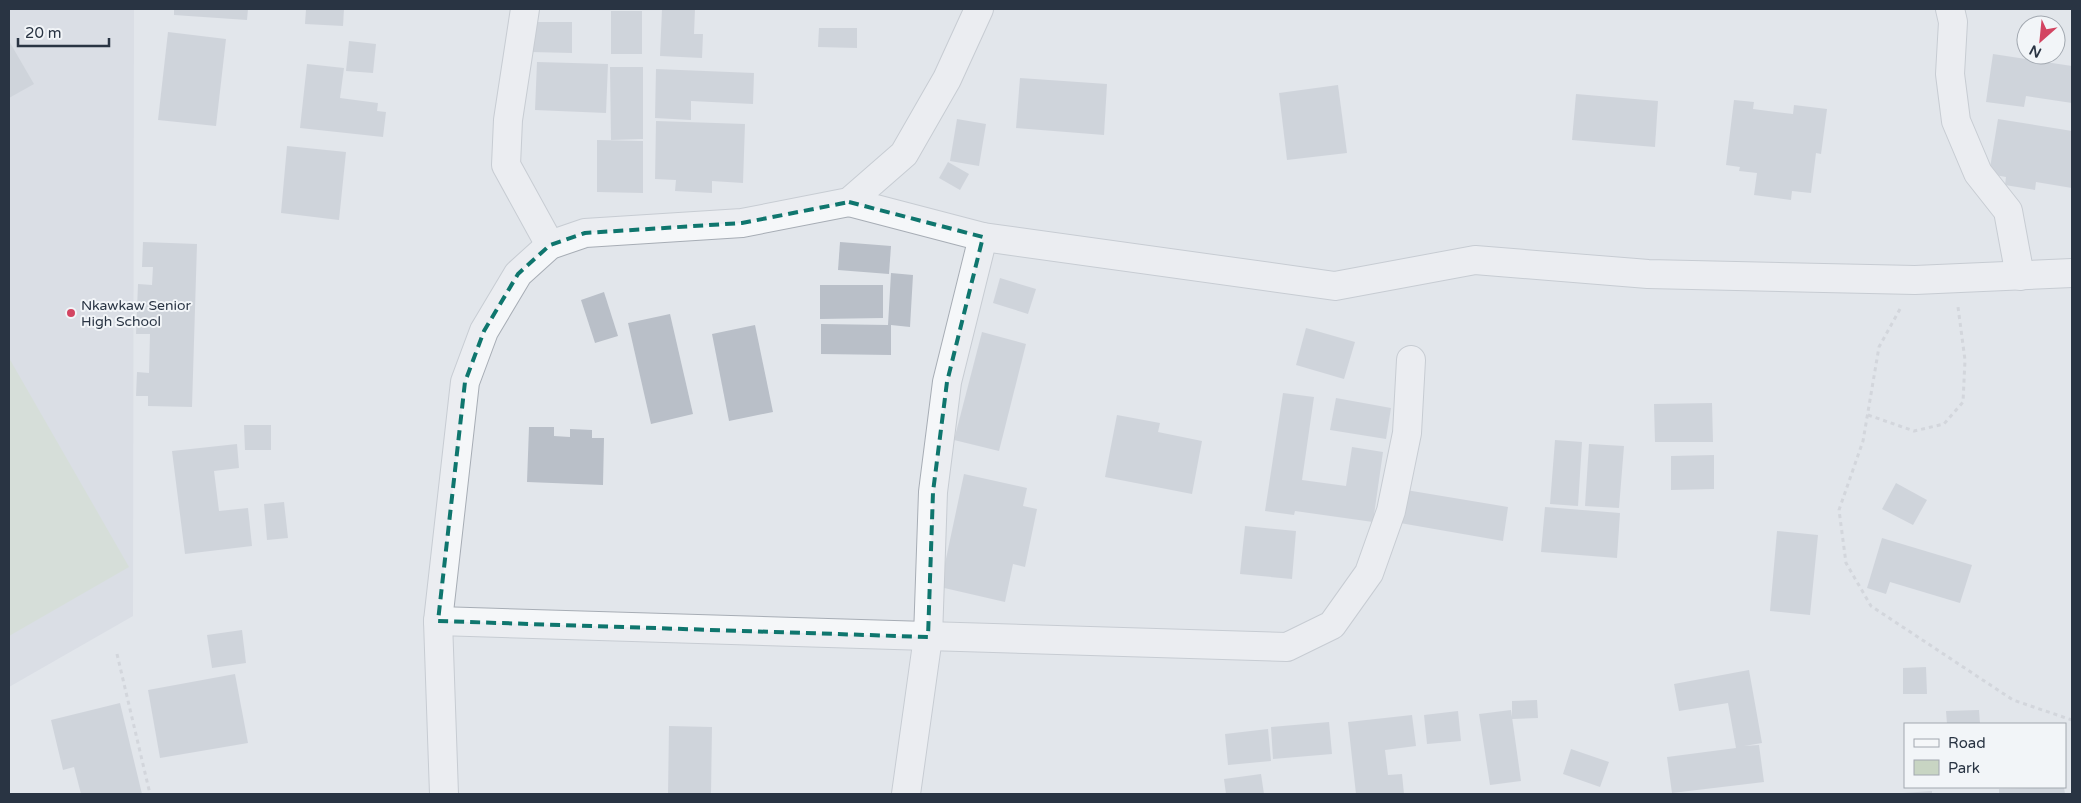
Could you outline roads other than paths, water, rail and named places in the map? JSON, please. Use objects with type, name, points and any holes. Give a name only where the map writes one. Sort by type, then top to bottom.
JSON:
[{"type":"street","points":[[525,9],[508,120],[506,164],[550,245]]},
{"type":"street","points":[[849,202],[904,154],[947,79],[979,9]]},
{"type":"street","points":[[1950,9],[1952,22],[1950,74],[1956,121],[1978,173],[2008,211],[2020,276]]},
{"type":"street","points":[[444,794],[438,622],[465,382],[484,331],[518,274],[550,245],[585,233],[742,224],[849,202],[983,237],[1335,286],[1474,260],[1648,274],[1916,280],[2072,273]]},
{"type":"street","points":[[906,794],[928,637],[933,492],[946,382],[983,237]]},
{"type":"street","points":[[438,622],[1287,647],[1332,625],[1370,573],[1391,512],[1408,433],[1411,360]]},
{"type":"place","name":"Nkawkaw Senior High School","points":[[71,313]]}]
